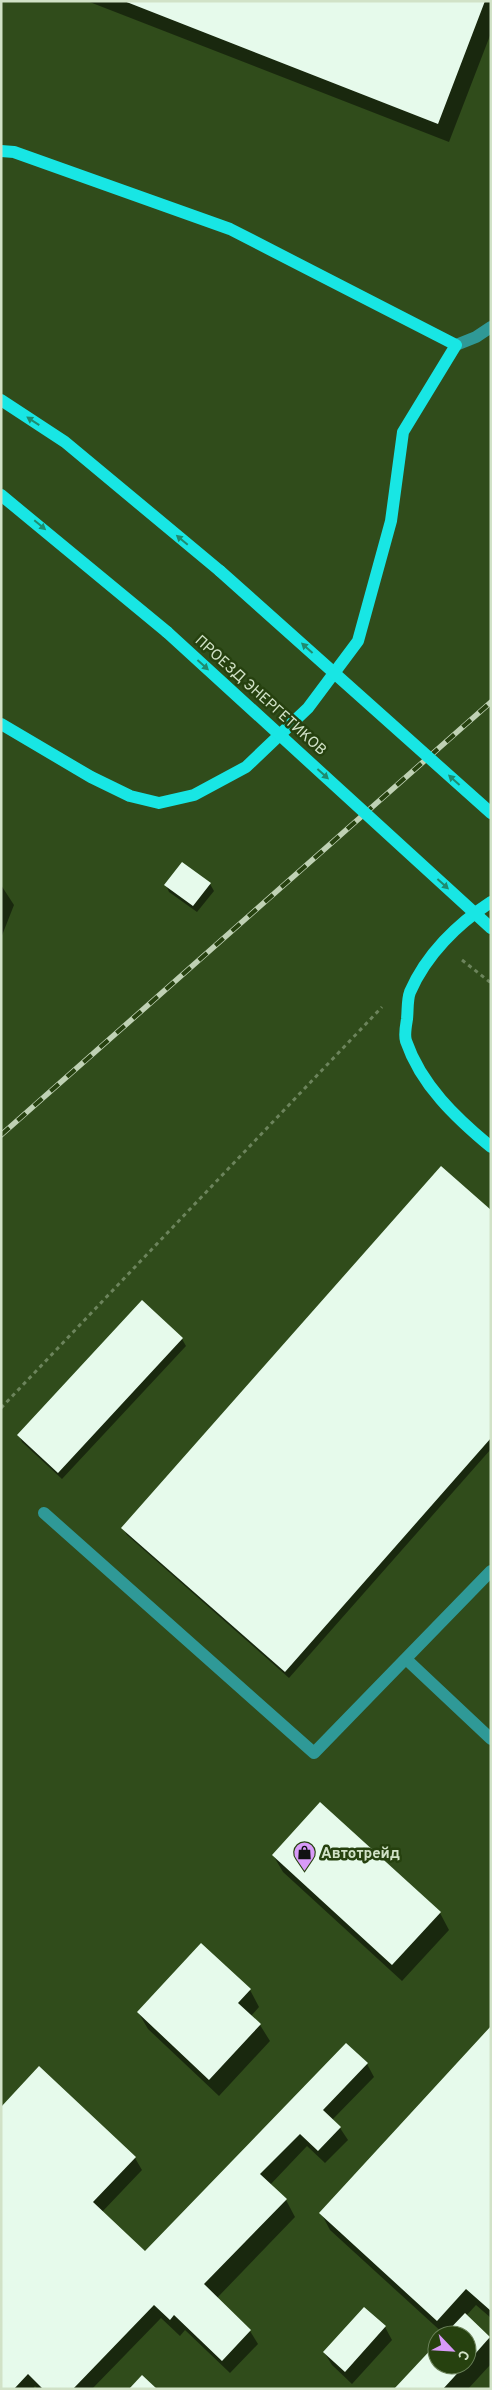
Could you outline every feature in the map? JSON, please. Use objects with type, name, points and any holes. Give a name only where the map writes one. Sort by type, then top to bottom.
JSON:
[{"type":"main road","points":[[1,151],[14,152],[230,229],[456,345],[403,432],[391,521],[358,641],[308,708],[246,767],[194,795],[158,804],[130,796],[91,777],[1,724]]},
{"type":"main road","points":[[1,400],[65,442],[220,571],[491,813]]},
{"type":"main road","name":"ПРОЕЗД ЭНЕРГЕТИКОВ","points":[[1,495],[167,632],[491,928]]},
{"type":"main road","points":[[491,902],[441,943],[410,993],[405,1039],[426,1081],[457,1119],[491,1147]]},
{"type":"street","points":[[456,345],[476,337],[491,327]]},
{"type":"street","points":[[44,1513],[314,1753],[491,1571]]},
{"type":"street","points":[[406,1659],[491,1739]]},
{"type":"path","points":[[441,943],[491,983]]},
{"type":"path","points":[[1,1408],[386,1003]]},
{"type":"building","points":[[124,1],[485,1],[438,124]]},
{"type":"building","points":[[182,862],[211,883],[193,906],[164,885]]},
{"type":"building","points":[[441,1166],[491,1210],[491,1438],[285,1672],[121,1528]]},
{"type":"building","points":[[142,1300],[183,1338],[58,1473],[17,1435]]},
{"type":"building","points":[[320,1802],[441,1912],[392,1965],[272,1855]]},
{"type":"building","points":[[201,1943],[251,1989],[238,2003],[261,2024],[209,2080],[137,2012]]},
{"type":"building","points":[[491,2026],[491,2311],[466,2289],[437,2321],[319,2213]]},
{"type":"building","points":[[346,2043],[368,2063],[323,2110],[341,2127],[318,2151],[300,2134],[260,2174],[287,2199],[204,2284],[251,2330],[222,2361],[174,2315],[170,2320],[154,2305],[73,2389],[43,2389],[28,2374],[14,2389],[1,2389],[1,2107],[39,2066],[136,2157],[93,2202],[145,2251]]},
{"type":"building","points":[[364,2307],[386,2326],[345,2372],[323,2352]]},
{"type":"building","points":[[465,2313],[490,2337],[477,2352],[477,2325],[454,2325]]},
{"type":"building","points":[[427,2354],[427,2375],[456,2375],[443,2389],[394,2389]]},
{"type":"building","points":[[142,2375],[157,2389],[129,2389]]},
{"type":"railway","points":[[1,1135],[491,702]]},
{"type":"place","name":"Автотрейд","points":[[305,1872]]}]
